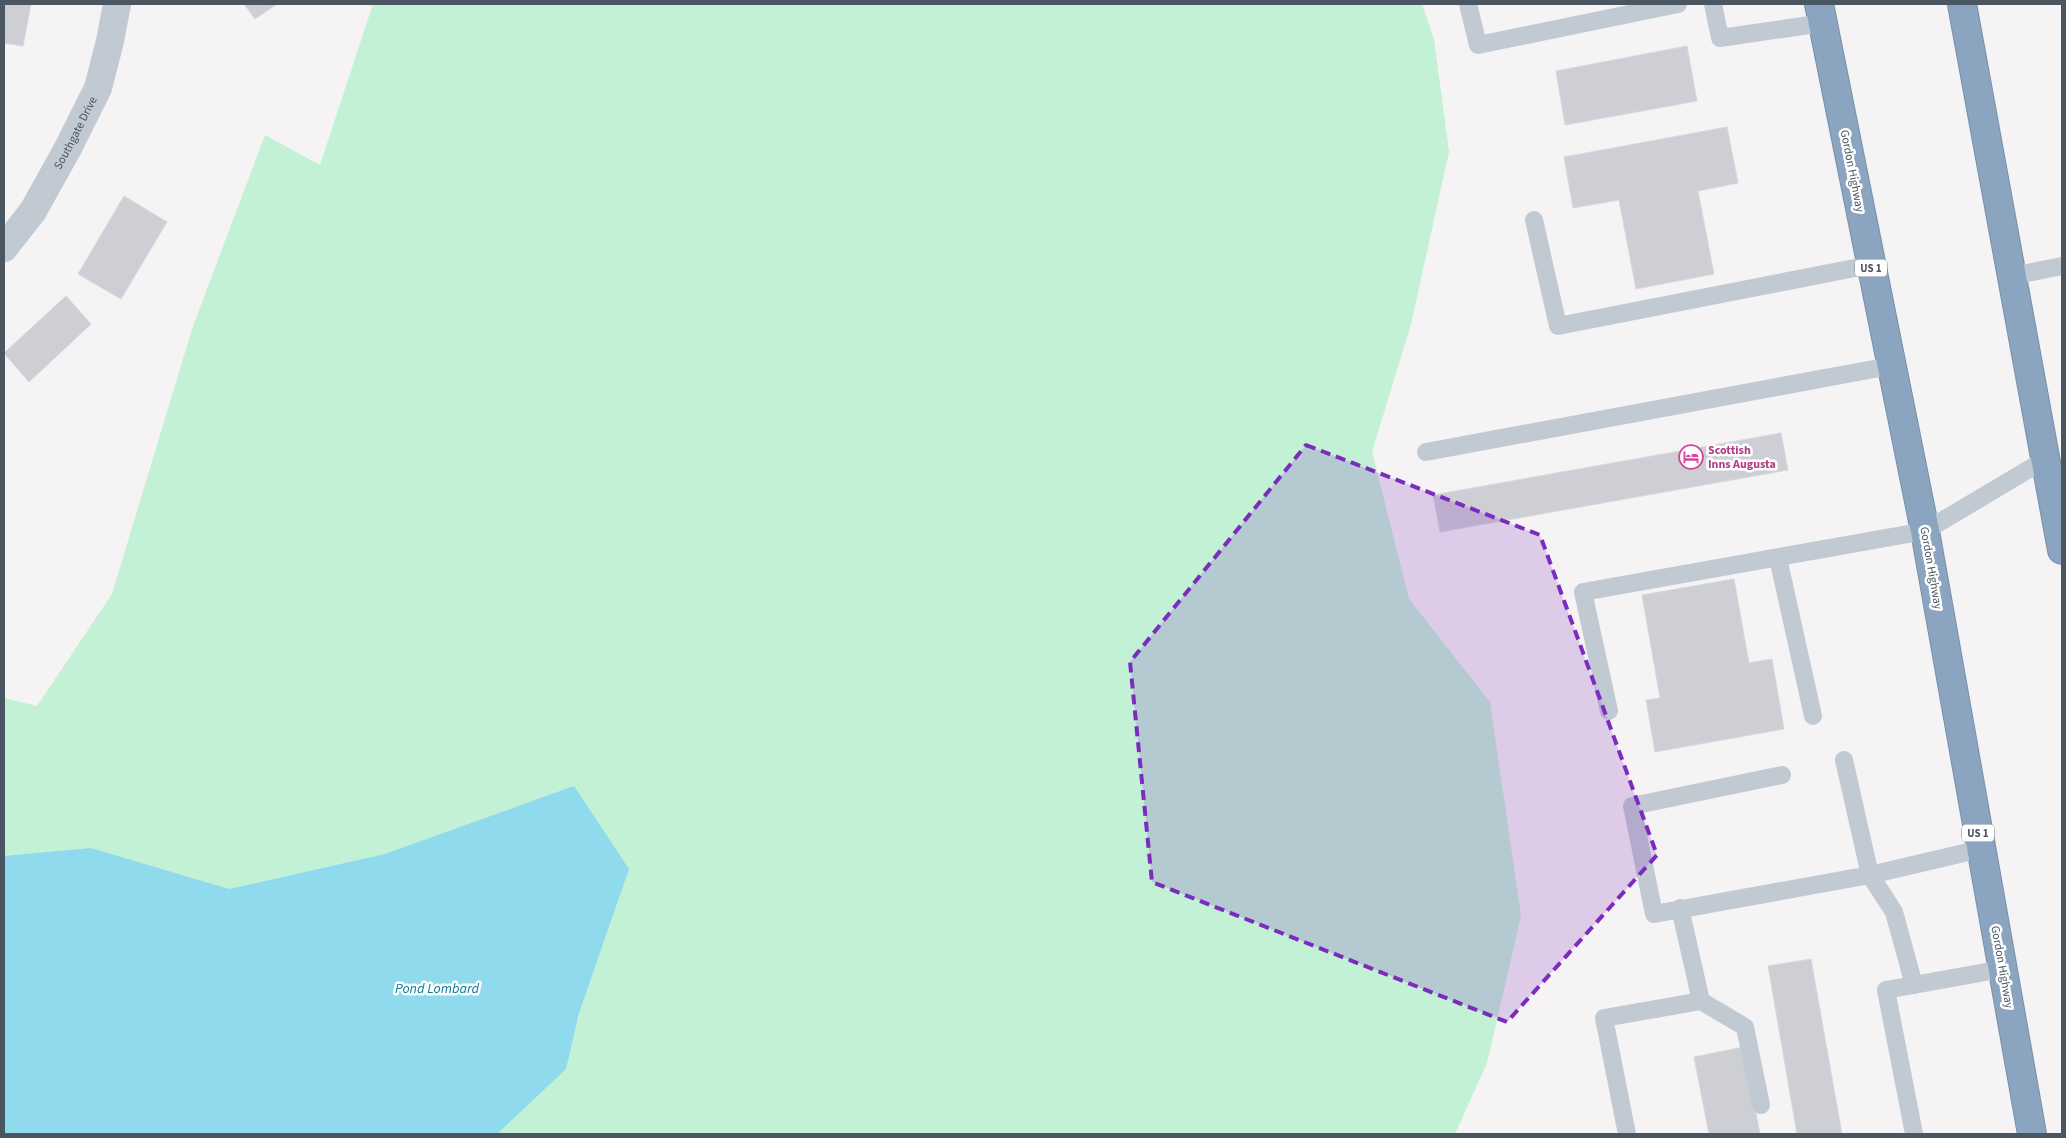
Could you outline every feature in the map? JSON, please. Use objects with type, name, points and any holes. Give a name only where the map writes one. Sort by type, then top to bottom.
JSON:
[{"type":"highway","points":[[1962,4],[2062,550]]},
{"type":"highway","name":"Gordon Highway","points":[[1821,13],[1890,366],[1925,531],[2032,1134]]},
{"type":"street","name":"Southgate Drive","points":[[4,248],[34,211],[98,88],[117,4]]},
{"type":"lane","points":[[1468,4],[1478,45],[1678,4]]},
{"type":"lane","points":[[1713,4],[1720,38],[1821,13]]},
{"type":"lane","points":[[1534,220],[1558,326],[1870,265]]},
{"type":"lane","points":[[2012,276],[2062,266]]},
{"type":"lane","points":[[1426,452],[1890,366]]},
{"type":"lane","points":[[1609,711],[1583,592],[1925,531],[2046,459]]},
{"type":"lane","points":[[1778,558],[1813,716]]},
{"type":"lane","points":[[1844,760],[1870,875],[1894,912],[1914,985]]},
{"type":"lane","points":[[1782,775],[1632,806],[1654,914],[1870,875],[1981,848]]},
{"type":"lane","points":[[1680,908],[1701,1001]]},
{"type":"lane","points":[[1914,1134],[1886,990],[2002,969]]},
{"type":"lane","points":[[1627,1134],[1604,1018],[1701,1001],[1744,1027],[1761,1105]]},
{"type":"highlighted area","points":[[1306,445],[1540,535],[1657,855],[1507,1022],[1152,882],[1130,662]]},
{"type":"green space","points":[[373,4],[1422,4],[1434,39],[1449,152],[1411,324],[1372,452],[1409,599],[1490,702],[1521,916],[1487,1063],[1455,1134],[4,1134],[4,698],[37,706],[112,594],[192,329],[265,135],[320,165]]},
{"type":"water","name":"Pond Lombard","points":[[574,786],[629,869],[579,1013],[566,1069],[497,1134],[4,1134],[4,856],[91,848],[229,889],[385,854]]},
{"type":"building","points":[[4,4],[31,4],[23,46],[4,43]]},
{"type":"building","points":[[244,4],[277,4],[255,19]]},
{"type":"building","points":[[1687,46],[1697,101],[1565,125],[1556,71]]},
{"type":"building","points":[[1727,127],[1738,183],[1698,191],[1714,274],[1636,289],[1619,200],[1573,208],[1564,157]]},
{"type":"building","points":[[124,196],[167,222],[121,299],[78,274]]},
{"type":"building","points":[[66,296],[91,324],[29,382],[4,353]]},
{"type":"building","points":[[1781,433],[1788,470],[1440,532],[1433,495]]},
{"type":"building","points":[[1734,579],[1749,663],[1772,659],[1784,729],[1655,752],[1646,700],[1660,698],[1642,595]]},
{"type":"building","points":[[1811,959],[1842,1134],[1797,1134],[1768,966]]},
{"type":"building","points":[[1743,1047],[1760,1134],[1709,1134],[1694,1057]]},
{"type":"place","name":"Scottish Inns Augusta","points":[[1691,457]]}]
